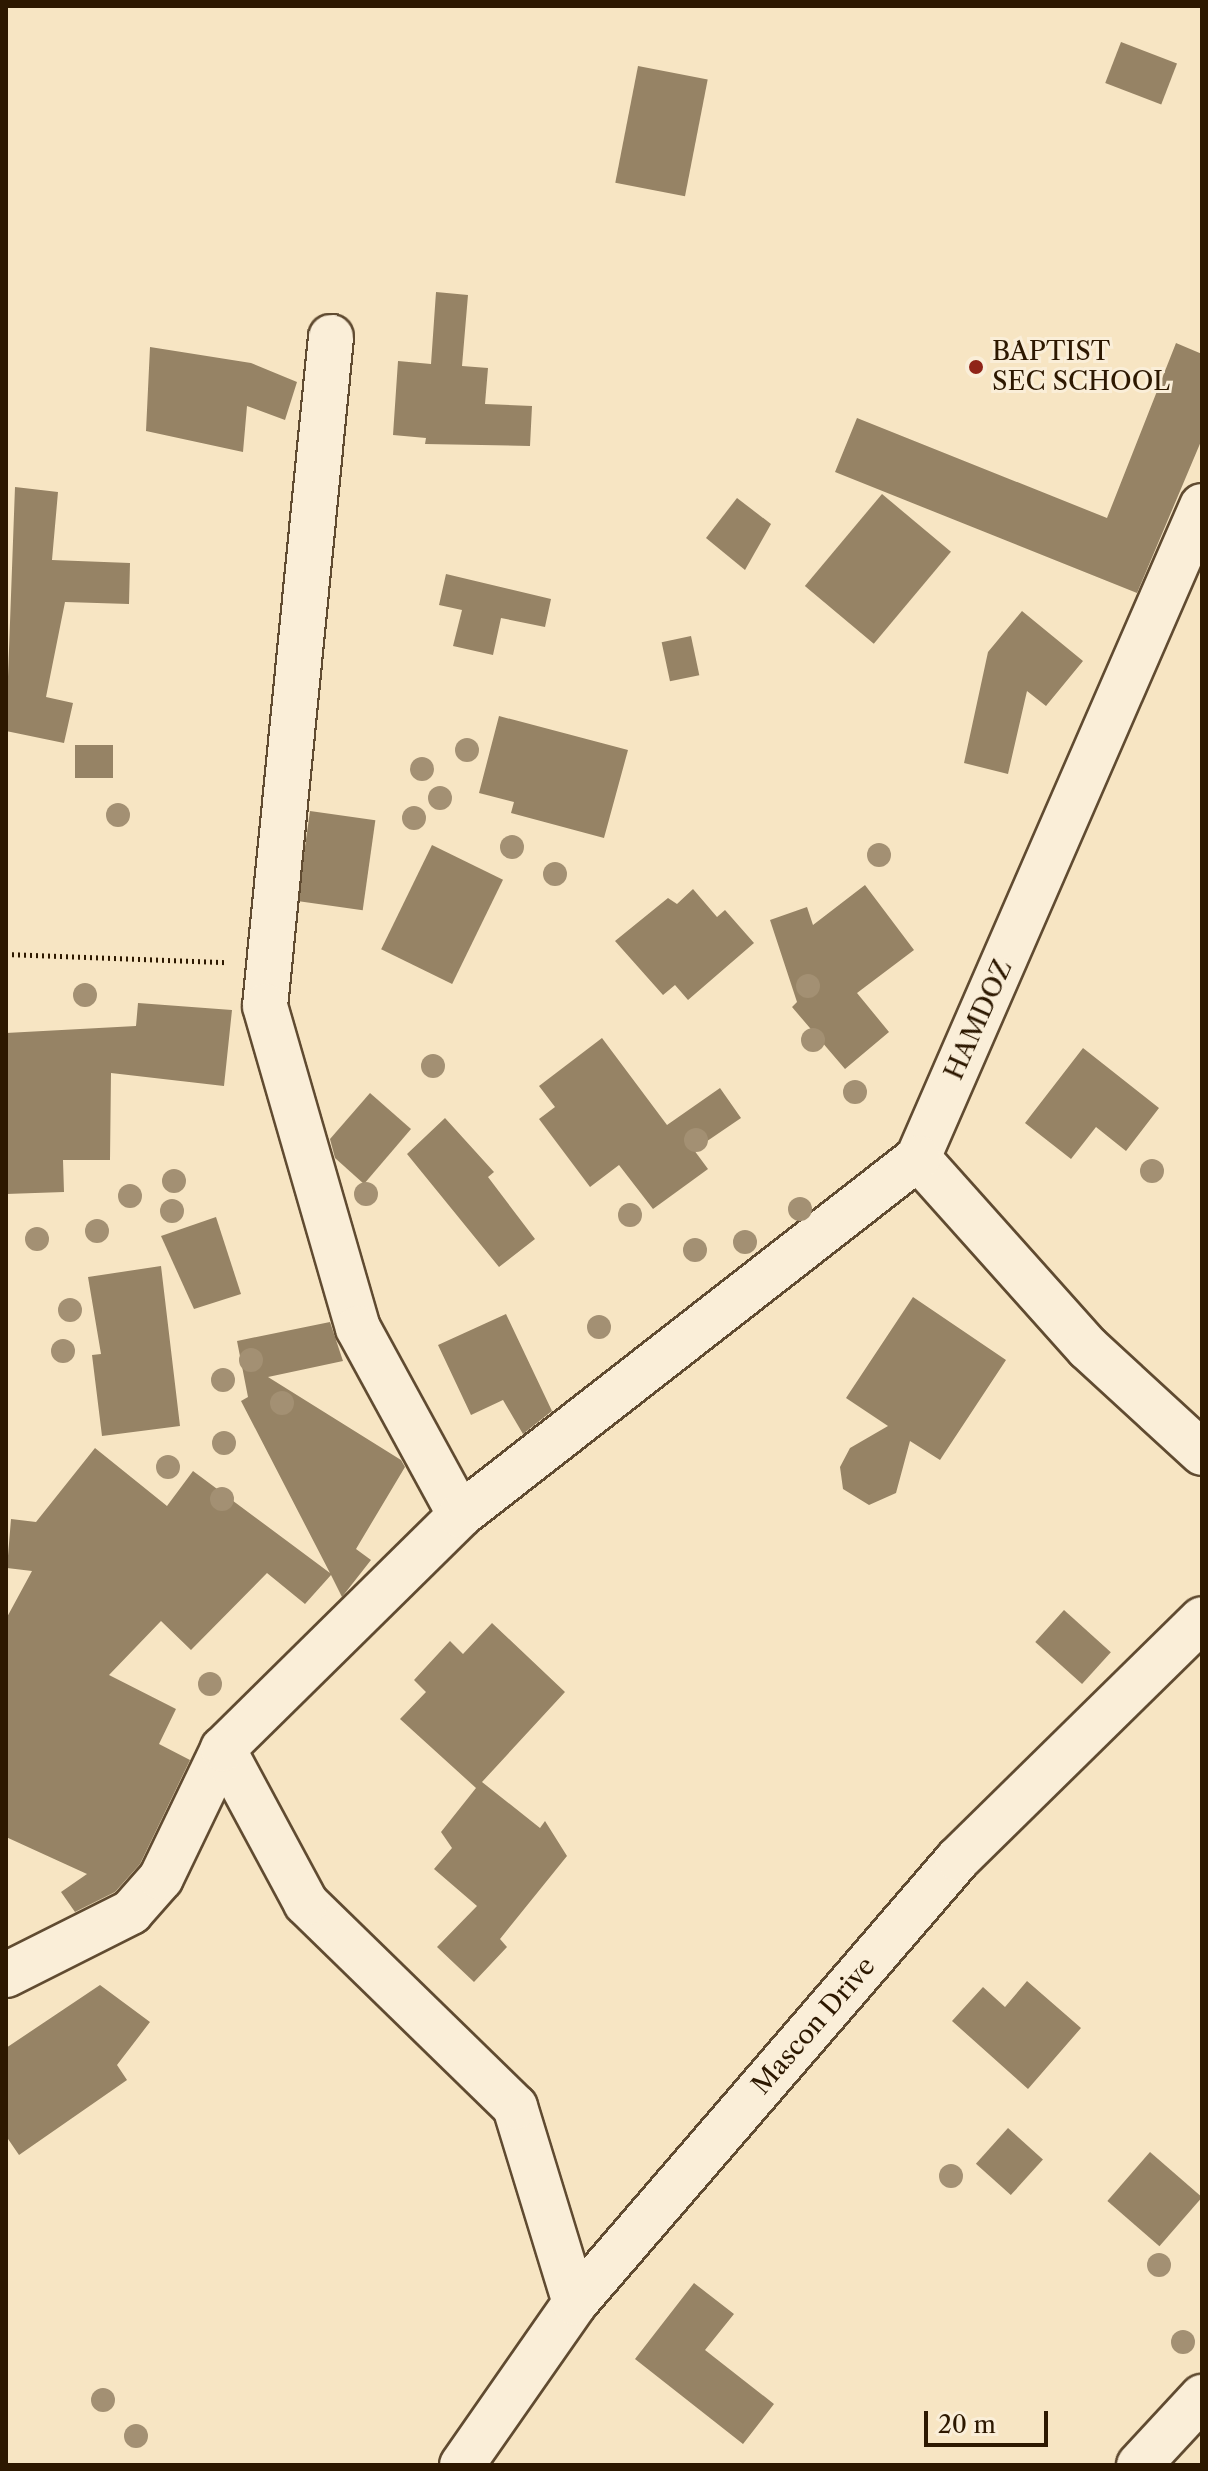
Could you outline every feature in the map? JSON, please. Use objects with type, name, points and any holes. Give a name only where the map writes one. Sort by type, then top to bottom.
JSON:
[{"type":"street","points":[[331,337],[265,1006],[358,1328],[460,1515]]},
{"type":"street","name":"HAMDOZ","points":[[918,1158],[1202,506]]},
{"type":"street","points":[[6,1975],[131,1912],[161,1878],[223,1749],[460,1515],[918,1158],[1088,1348],[1202,1453]]},
{"type":"street","name":"Mascon Drive","points":[[462,2465],[575,2303],[958,1859],[1202,1619]]},
{"type":"street","points":[[223,1749],[306,1903],[515,2107],[575,2303]]},
{"type":"street","points":[[1139,2465],[1202,2397]]},
{"type":"path","points":[[6,954],[269,964]]},
{"type":"building","points":[[1121,42],[1177,64],[1161,105],[1105,83]]},
{"type":"building","points":[[638,66],[708,80],[685,196],[615,183]]},
{"type":"building","points":[[436,292],[468,295],[462,366],[488,368],[485,404],[532,406],[530,446],[425,444],[426,438],[393,435],[398,361],[431,364]]},
{"type":"building","points":[[1176,343],[1202,354],[1202,439],[1137,593],[835,472],[857,418],[1107,518]]},
{"type":"building","points":[[150,347],[251,363],[297,382],[285,420],[247,406],[243,452],[146,431]]},
{"type":"building","points":[[15,487],[58,492],[52,560],[130,563],[129,604],[65,602],[46,697],[73,703],[64,743],[6,731]]},
{"type":"building","points":[[882,494],[951,552],[874,644],[805,586]]},
{"type":"building","points":[[737,498],[771,524],[745,570],[706,538]]},
{"type":"building","points":[[446,574],[551,599],[545,627],[501,618],[493,655],[453,646],[462,610],[439,605]]},
{"type":"building","points":[[1022,611],[1083,661],[1046,706],[1027,691],[1008,774],[964,763],[988,652]]},
{"type":"building","points":[[691,636],[699,675],[670,681],[662,642]]},
{"type":"building","points":[[499,716],[628,750],[604,838],[511,813],[514,802],[479,793]]},
{"type":"building","points":[[75,745],[113,745],[113,778],[75,778]]},
{"type":"building","points":[[310,811],[375,820],[363,910],[297,901]]},
{"type":"building","points":[[432,845],[503,880],[452,984],[381,949]]},
{"type":"building","points":[[865,885],[914,950],[857,993],[889,1032],[845,1069],[792,1007],[797,1002],[770,920],[807,907],[813,925]]},
{"type":"building","points":[[693,889],[717,917],[725,910],[754,943],[688,1000],[675,985],[663,995],[615,941],[668,898],[677,904]]},
{"type":"building","points":[[138,1003],[232,1010],[224,1086],[111,1073],[110,1160],[63,1160],[64,1192],[6,1194],[6,1033],[136,1026]]},
{"type":"building","points":[[602,1038],[667,1125],[720,1088],[741,1118],[694,1150],[708,1169],[653,1209],[619,1165],[590,1187],[539,1119],[555,1107],[539,1086]]},
{"type":"building","points":[[1083,1048],[1159,1108],[1126,1151],[1096,1127],[1071,1159],[1025,1123]]},
{"type":"building","points":[[370,1093],[411,1129],[364,1184],[335,1158],[330,1139]]},
{"type":"building","points":[[445,1118],[494,1172],[488,1177],[535,1239],[499,1267],[407,1154]]},
{"type":"building","points":[[216,1217],[241,1294],[194,1309],[161,1236]]},
{"type":"building","points":[[161,1266],[180,1426],[102,1436],[92,1355],[101,1354],[88,1277]]},
{"type":"building","points":[[913,1297],[1006,1360],[940,1460],[910,1441],[896,1493],[869,1505],[843,1489],[840,1467],[850,1448],[888,1426],[846,1398]]},
{"type":"building","points":[[506,1314],[552,1411],[523,1434],[503,1400],[471,1415],[438,1345]]},
{"type":"building","points":[[330,1322],[343,1361],[268,1377],[401,1460],[405,1467],[356,1549],[371,1560],[342,1597],[331,1575],[305,1604],[267,1573],[191,1650],[161,1621],[109,1675],[176,1709],[159,1744],[190,1760],[140,1864],[115,1892],[75,1912],[61,1892],[87,1874],[6,1837],[6,1619],[32,1571],[7,1568],[11,1519],[36,1522],[95,1448],[167,1506],[193,1471],[330,1573],[241,1401],[248,1397],[237,1341]]},
{"type":"building","points":[[1064,1610],[1111,1652],[1082,1684],[1035,1642]]},
{"type":"building","points":[[492,1623],[565,1692],[482,1782],[540,1828],[545,1821],[567,1856],[500,1939],[507,1947],[474,1982],[437,1947],[477,1906],[434,1869],[452,1848],[441,1832],[476,1788],[400,1719],[426,1692],[414,1680],[450,1641],[463,1654]]},
{"type":"building","points":[[1027,1981],[1081,2028],[1028,2089],[952,2021],[983,1987],[1005,2007]]},
{"type":"building","points":[[100,1985],[150,2022],[117,2065],[127,2080],[19,2155],[6,2136],[6,2048]]},
{"type":"building","points":[[1008,2128],[1043,2159],[1011,2195],[976,2164]]},
{"type":"building","points":[[1150,2152],[1202,2197],[1159,2246],[1107,2201]]},
{"type":"building","points":[[694,2283],[734,2314],[705,2350],[774,2404],[743,2444],[635,2359]]},
{"type":"place","name":"BAPTIST SEC SCHOOL","points":[[976,367]]}]
